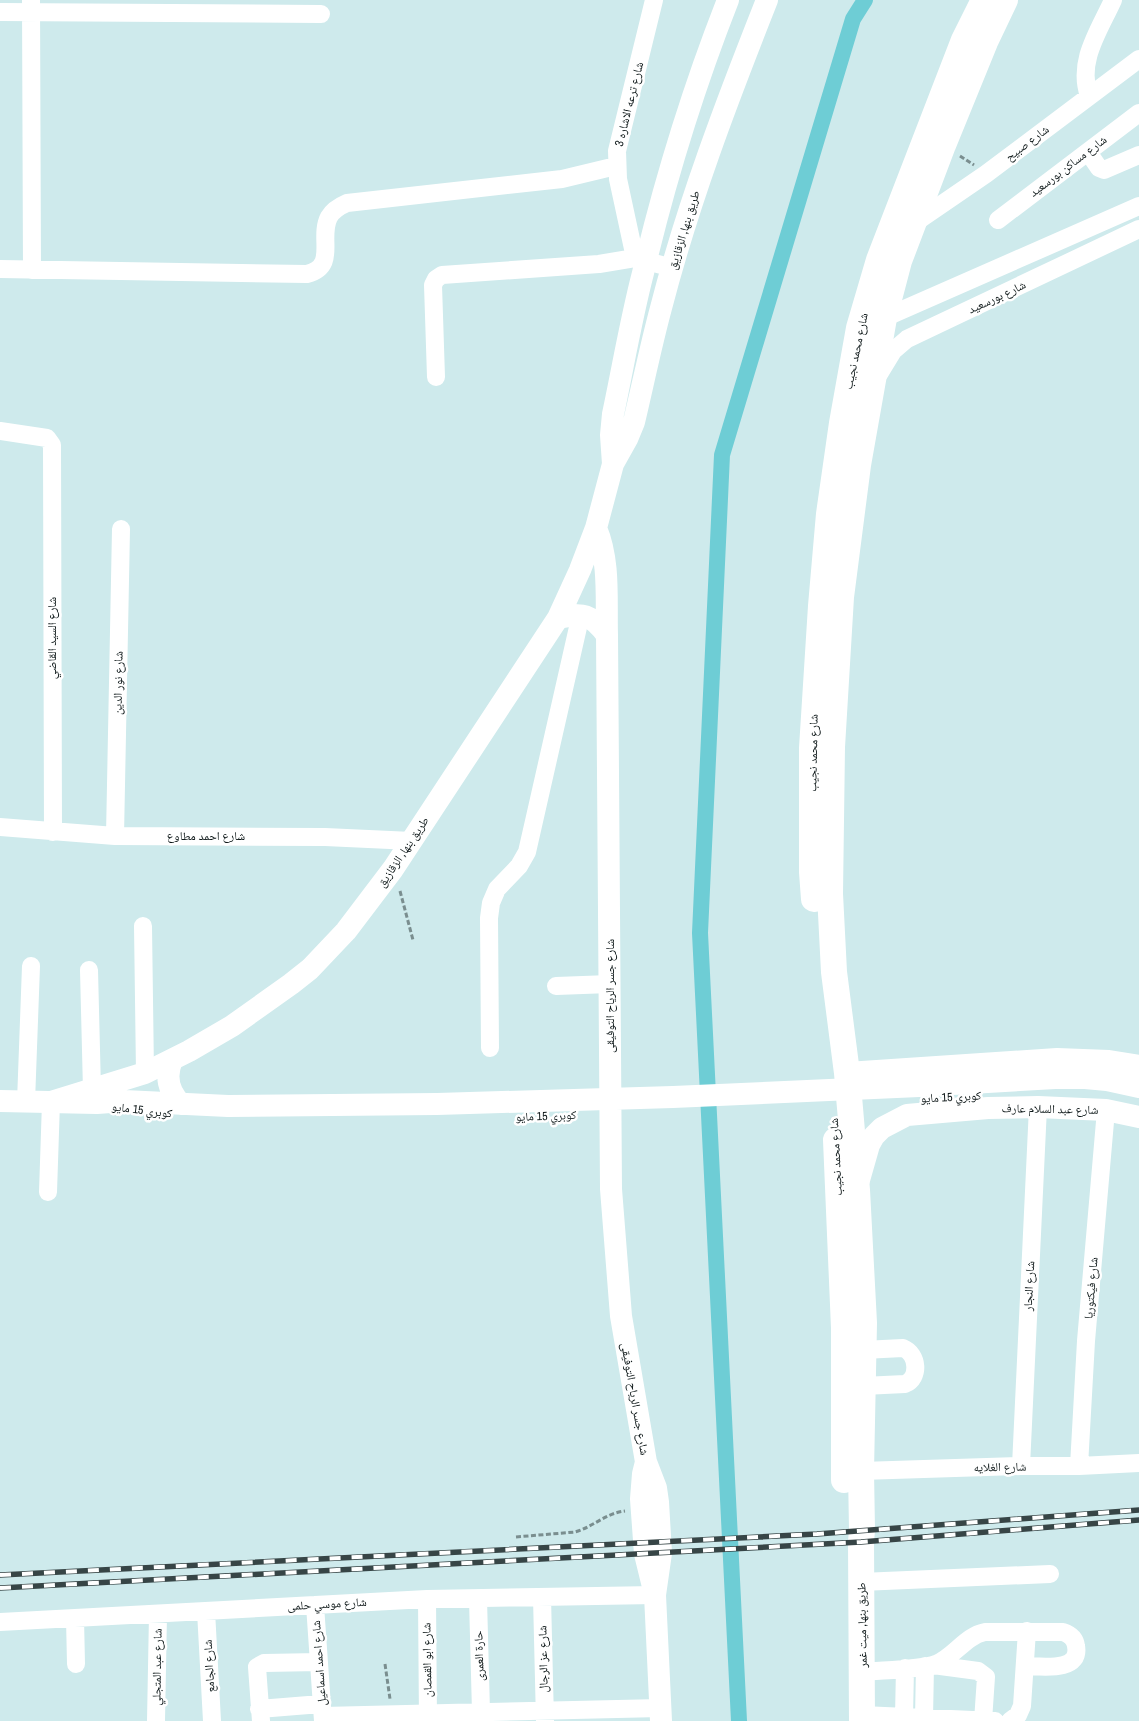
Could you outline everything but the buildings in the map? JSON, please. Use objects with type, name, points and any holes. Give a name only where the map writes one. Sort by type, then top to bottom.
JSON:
[{"type":"highway","name":"شارع محمد نجيب","points":[[854,1530],[854,1350],[831,1074],[818,962],[812,872],[824,711],[829,514],[842,423],[859,328],[879,260],[990,9]]},
{"type":"highway","name":"شارع محمد نجيب","points":[[824,711],[842,597],[858,465],[884,318],[899,261],[943,145],[965,65]]},
{"type":"highway","name":"شارع محمد نجيب","points":[[822,748],[831,933],[837,1002],[847,1073],[857,1190],[864,1323],[854,1350],[863,1386],[861,1471],[854,1530]]},
{"type":"highway","name":"طريق بنها, ميت غمر","points":[[854,1530],[861,1542],[862,1672],[853,1718],[843,1543],[854,1530]]},
{"type":"main road","name":"طريق بنها, الزقازيق","points":[[613,464],[611,435],[613,414],[640,260],[691,101],[728,0]]},
{"type":"main road","name":"طريق بنها, الزقازيق","points":[[0,1101],[51,1102],[94,1096],[172,1060],[232,1026],[291,984],[310,968],[346,931],[394,869],[558,618],[580,570],[596,528],[613,464],[634,422],[661,307],[698,186],[718,126],[767,0]]},
{"type":"main road","name":"شارع جسر الرياح التوفيقى","points":[[596,528],[602,541],[605,561],[608,635],[611,1189],[621,1316],[646,1462],[656,1488],[661,1541],[660,1567],[655,1594]]},
{"type":"main road","points":[[558,618],[581,614],[590,617],[608,635]]},
{"type":"main road","points":[[847,1073],[1057,1059],[1109,1061],[1139,1066]]},
{"type":"main road","points":[[172,1060],[169,1067],[168,1083],[181,1104]]},
{"type":"main road","name":"كوبري 15 مايو","points":[[94,1096],[124,1101],[181,1104],[229,1112],[663,1098],[1055,1078],[1107,1080],[1139,1087]]},
{"type":"main road","name":"كوبري 15 مايو","points":[[94,1096],[110,1108],[130,1111],[229,1112],[387,1119],[743,1109],[1052,1092],[1102,1094],[1139,1101]]},
{"type":"main road","name":"شارع عبد السلام عارف","points":[[857,1190],[869,1145],[878,1132],[890,1122],[907,1115],[988,1108],[1038,1107],[1106,1110],[1139,1117]]},
{"type":"main road","name":"شارع جسر الرياح التوفيقى","points":[[646,1462],[641,1487],[642,1510],[645,1554],[655,1594],[661,1715]]},
{"type":"street","name":"شارع ترعه الاشاره 3","points":[[640,260],[616,166],[617,151],[654,0]]},
{"type":"street","points":[[1089,96],[1085,84],[1084,71],[1088,55],[1114,0]]},
{"type":"street","points":[[31,6],[32,270]]},
{"type":"street","points":[[0,12],[31,6],[321,14]]},
{"type":"street","name":"شارع صبيح","points":[[913,224],[986,174],[1139,59]]},
{"type":"street","name":"شارع مساكن بورسعيد","points":[[998,220],[1139,113]]},
{"type":"street","points":[[1088,152],[1099,168],[1104,170],[1139,155]]},
{"type":"street","points":[[0,269],[307,274],[316,272],[322,266],[325,259],[326,227],[330,216],[337,208],[348,203],[562,179],[616,166]]},
{"type":"street","name":"شارع بورسعيد","points":[[884,318],[1139,206]]},
{"type":"street","name":"شارع بورسعيد","points":[[873,385],[893,351],[907,339],[1139,229]]},
{"type":"street","points":[[436,377],[433,285],[436,279],[442,275],[640,260],[673,268]]},
{"type":"street","name":"شارع السيد القاضي","points":[[0,431],[47,438],[52,445],[54,832]]},
{"type":"street","name":"شارع نور الدين","points":[[115,836],[121,529]]},
{"type":"street","points":[[490,1048],[489,918],[491,903],[497,889],[519,866],[527,852],[581,614]]},
{"type":"street","name":"شارع احمد مطاوع","points":[[0,827],[115,836],[325,837],[412,841]]},
{"type":"street","points":[[143,926],[144,1073]]},
{"type":"street","points":[[26,1102],[31,966]]},
{"type":"street","points":[[89,970],[94,1096]]},
{"type":"street","points":[[556,986],[610,984]]},
{"type":"street","points":[[48,1192],[51,1102]]},
{"type":"street","name":"شارع النجار","points":[[1021,1466],[1038,1107]]},
{"type":"street","name":"شارع فيكتوريا","points":[[1079,1466],[1086,1341],[1106,1110]]},
{"type":"street","points":[[854,1350],[903,1348],[909,1350],[915,1360],[914,1377],[910,1382],[863,1386]]},
{"type":"street","name":"شارع الغلايه","points":[[861,1471],[1139,1463]]},
{"type":"street","points":[[861,1582],[1050,1574]]},
{"type":"street","name":"شارع موسي حلمى","points":[[0,1622],[427,1599],[655,1594]]},
{"type":"street","name":"شارع عز الرجال","points":[[542,1597],[544,1716]]},
{"type":"street","name":"شارع ابو القمصان","points":[[427,1599],[428,1717]]},
{"type":"street","name":"حارة العمرى","points":[[478,1599],[481,1712]]},
{"type":"street","name":"شارع احمد اسماعيل","points":[[316,1605],[322,1714]]},
{"type":"street","name":"شارع الجامع","points":[[206,1612],[212,1721]]},
{"type":"street","name":"شارع عبد المتجلي","points":[[156,1721],[158,1614]]},
{"type":"street","points":[[75,1618],[76,1664]]},
{"type":"street","points":[[1010,1721],[1021,1711],[1027,1631]]},
{"type":"street","points":[[929,1666],[945,1658],[970,1638],[980,1633],[1063,1632],[1069,1634],[1074,1640],[1076,1654],[1067,1665],[1060,1667],[1025,1666]]},
{"type":"street","points":[[319,1662],[259,1665],[256,1670],[260,1715],[322,1714],[392,1718],[481,1712],[544,1716],[661,1715]]},
{"type":"street","points":[[862,1672],[929,1666],[978,1671],[986,1677],[983,1720]]},
{"type":"street","points":[[924,1718],[929,1666]]},
{"type":"street","points":[[904,1717],[905,1668]]},
{"type":"street","points":[[853,1718],[904,1717],[995,1721]]},
{"type":"path","points":[[943,145],[986,174]]},
{"type":"path","points":[[394,869],[413,940]]},
{"type":"path","points":[[516,1536],[575,1532],[591,1526],[611,1514],[621,1511],[642,1510]]},
{"type":"path","points":[[385,1664],[392,1718]]},
{"type":"waterway","points":[[739,1721],[700,933],[722,455],[853,19],[865,0]]},
{"type":"railway","points":[[0,1575],[817,1534],[1139,1510]]},
{"type":"railway","points":[[0,1588],[861,1542],[1139,1520]]}]
